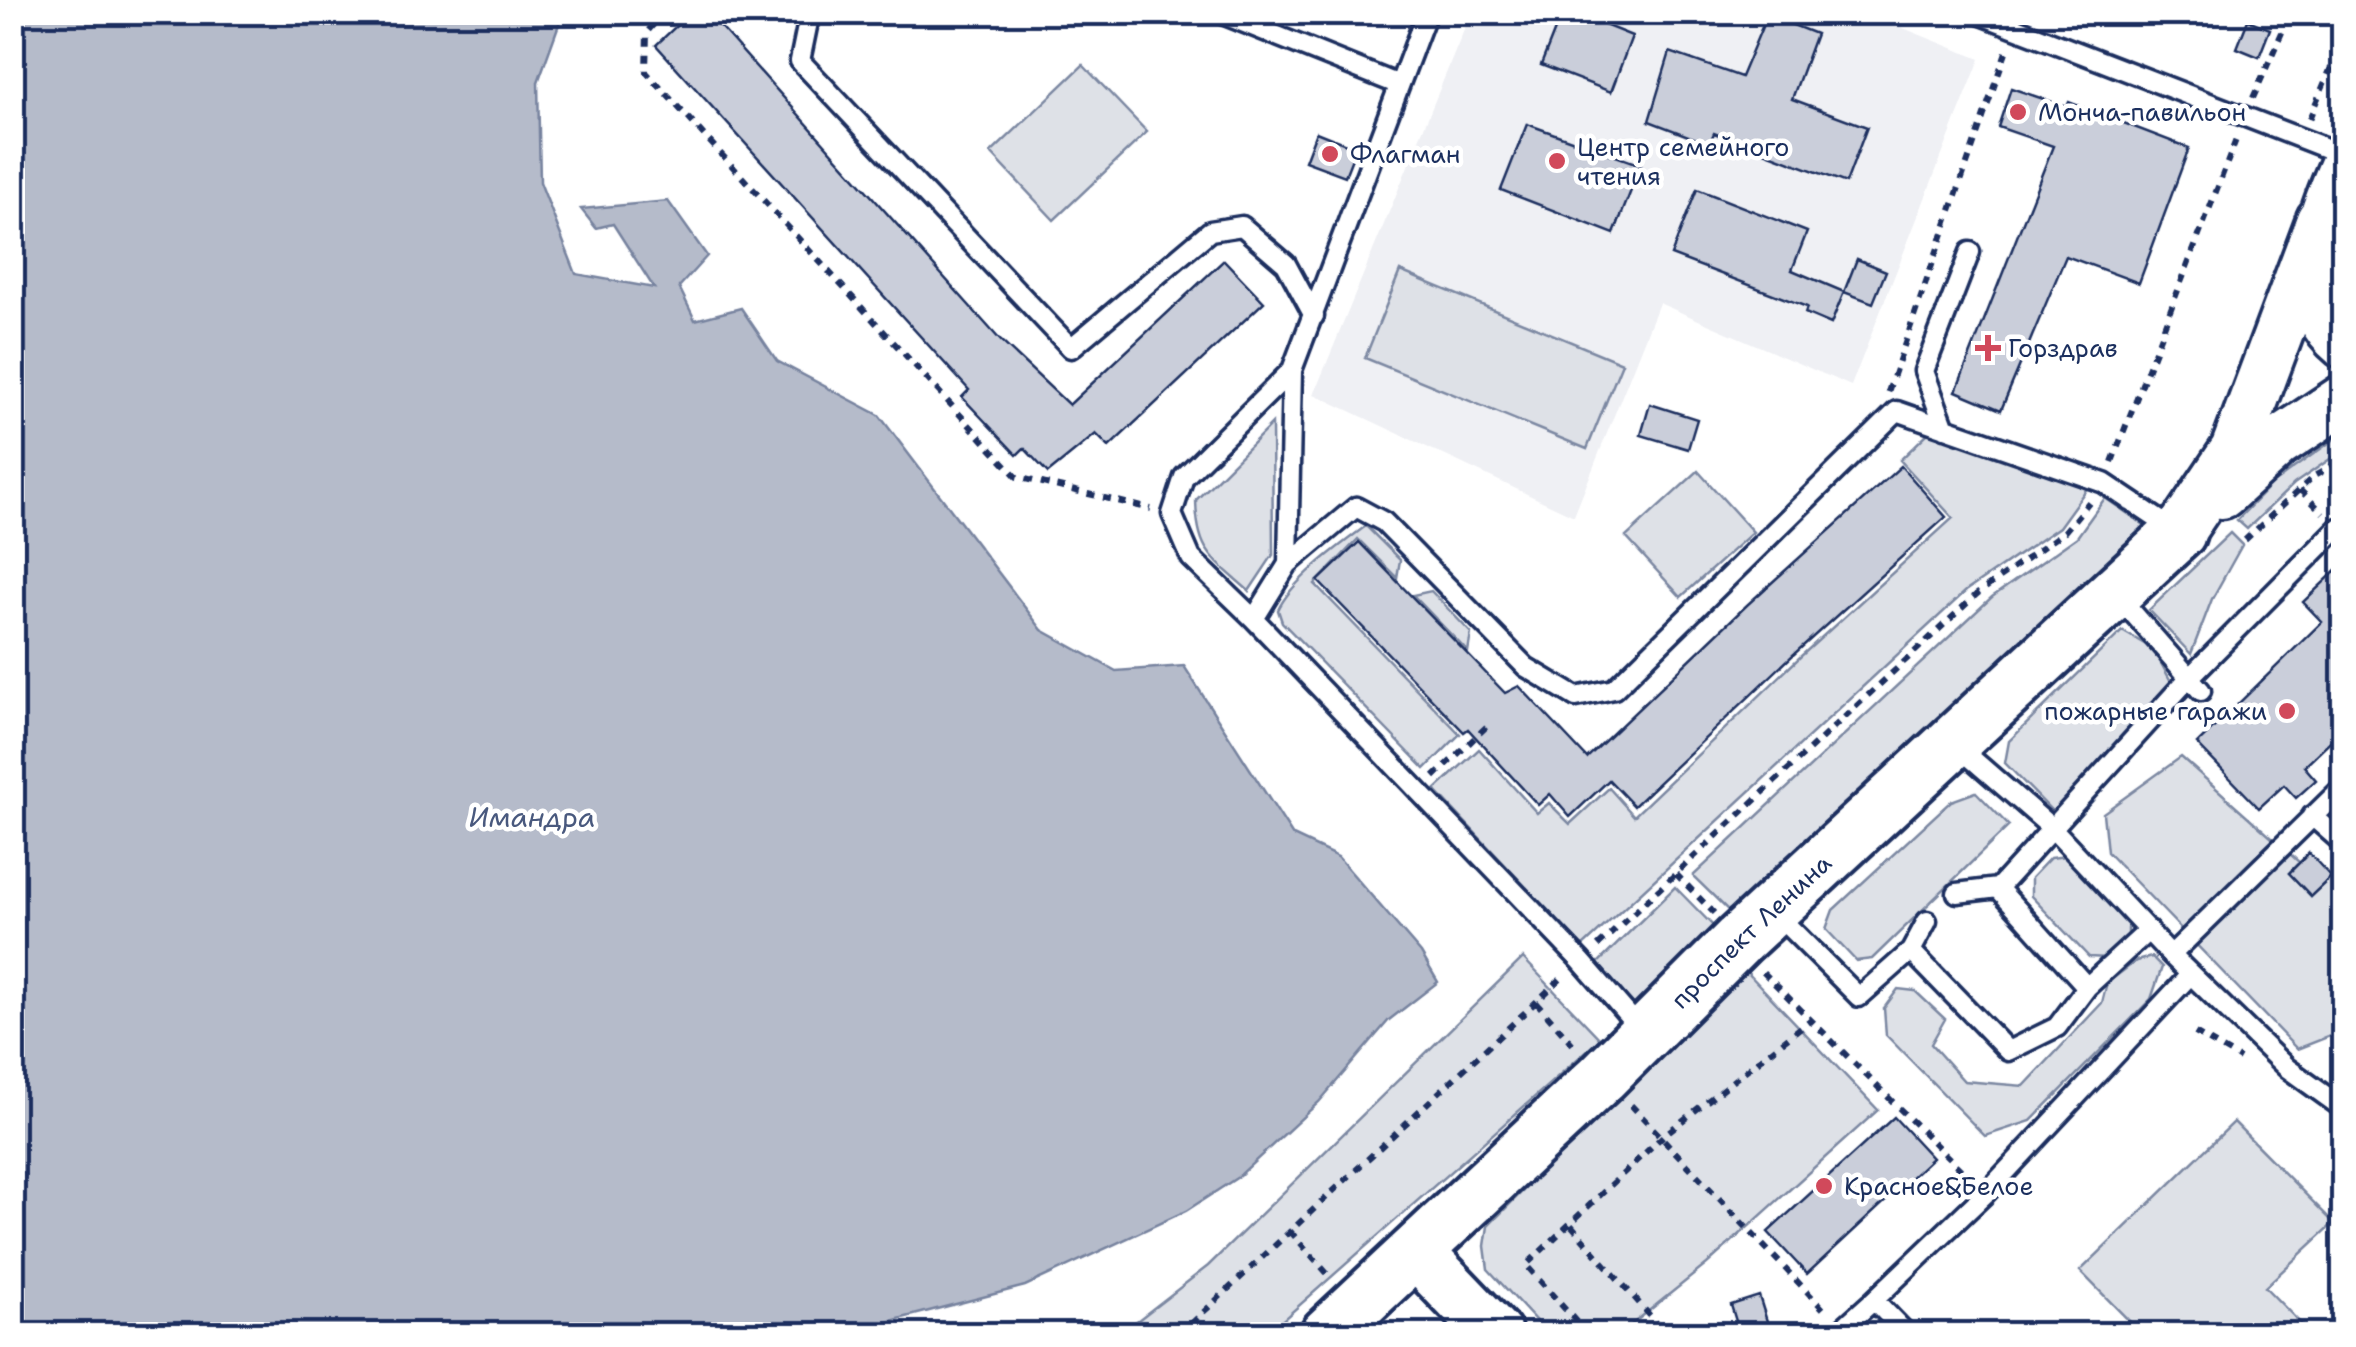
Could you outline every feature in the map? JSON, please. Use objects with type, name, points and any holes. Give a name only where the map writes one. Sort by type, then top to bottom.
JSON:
[{"type":"main road","points":[[2344,166],[2321,220],[2315,256],[2316,307],[2330,333],[2344,344]]},
{"type":"main road","name":"проспект Ленина","points":[[2178,533],[2235,450],[2321,220]]},
{"type":"main road","name":"проспект Ленина","points":[[1327,1334],[1602,1077],[1755,924],[2178,533],[2278,443],[2344,399]]},
{"type":"main road","points":[[1416,1252],[1494,1334]]},
{"type":"lane","points":[[810,12],[800,61],[1072,348],[1210,231],[1242,226],[1286,264],[1314,316]]},
{"type":"lane","points":[[1216,12],[1397,84]]},
{"type":"lane","points":[[1288,564],[1292,370],[1427,12]]},
{"type":"lane","points":[[1974,12],[2344,155]]},
{"type":"lane","points":[[1945,428],[1924,371],[1970,252]]},
{"type":"lane","points":[[1292,370],[1184,477],[1172,514],[1191,558],[1581,961],[1645,1034]]},
{"type":"lane","points":[[1254,619],[1288,564],[1356,507],[1384,522],[1526,667],[1576,697],[1614,690],[1897,411],[2104,484],[2178,533]]},
{"type":"lane","points":[[1957,893],[1998,888],[2194,685],[2338,528],[2344,534]]},
{"type":"lane","points":[[2114,592],[2194,685]]},
{"type":"lane","points":[[1953,742],[2053,829],[2190,975],[2286,1068],[2344,1110]]},
{"type":"lane","points":[[2171,955],[2344,786]]},
{"type":"lane","points":[[2312,816],[2344,844]]},
{"type":"lane","points":[[1998,888],[2086,987]]},
{"type":"lane","points":[[1755,924],[1859,997],[1912,951],[1927,922]]},
{"type":"lane","points":[[1912,951],[2008,1051],[2056,1027],[2086,987],[2149,930]]},
{"type":"lane","points":[[1839,1332],[1985,1194],[2190,975]]},
{"type":"lane","points":[[1874,1300],[1906,1334]]},
{"type":"path","points":[[664,12],[646,32],[646,72],[1017,477],[1172,514]]},
{"type":"path","points":[[1180,1334],[1977,594],[2066,531],[2104,484],[2245,116],[2291,12]]},
{"type":"path","points":[[1897,411],[1886,389],[2014,28]]},
{"type":"path","points":[[2301,139],[2344,38]]},
{"type":"path","points":[[2245,540],[2314,476],[2344,460]]},
{"type":"path","points":[[1418,791],[1488,726]]},
{"type":"path","points":[[1676,874],[1755,924],[1751,960],[1985,1194]]},
{"type":"path","points":[[1536,1002],[1839,1332]]},
{"type":"path","points":[[1587,1334],[1526,1266],[1663,1136],[1810,1020]]},
{"type":"path","points":[[1571,1225],[1666,1334]]},
{"type":"shaded area","points":[[1471,13],[1866,13],[1980,59],[1851,386],[1659,303],[1574,516],[1314,394]]},
{"type":"shaded area","points":[[1083,65],[1147,132],[1054,220],[991,153]]},
{"type":"shaded area","points":[[1400,271],[1622,363],[1587,449],[1365,358]]},
{"type":"shaded area","points":[[1272,424],[1273,555],[1249,591],[1203,543],[1196,500]]},
{"type":"shaded area","points":[[1930,431],[2088,487],[2059,527],[1966,591],[1582,947],[1435,790],[1479,749],[1537,813],[1549,803],[1570,824],[1609,788],[1634,816],[1953,518],[1900,460]]},
{"type":"shaded area","points":[[2343,433],[2343,450],[2294,484],[2247,529],[2237,520],[2273,483]]},
{"type":"shaded area","points":[[1698,471],[1753,532],[1681,597],[1626,537]]},
{"type":"shaded area","points":[[2105,498],[2156,533],[1734,916],[1693,876],[1992,597],[2077,537]]},
{"type":"shaded area","points":[[1366,526],[1400,560],[1397,578],[1358,539],[1315,584],[1460,734],[1425,769],[1282,622],[1278,610],[1305,576]]},
{"type":"shaded area","points":[[2230,533],[2242,545],[2212,599],[2191,654],[2149,610]]},
{"type":"shaded area","points":[[1431,591],[1471,633],[1468,652],[1413,595]]},
{"type":"shaded area","points":[[2122,631],[2153,649],[2173,685],[2054,813],[2005,763],[2009,741]]},
{"type":"shaded area","points":[[2181,757],[2299,862],[2289,873],[2311,896],[2343,866],[2343,1031],[2297,1049],[2107,852],[2103,813]]},
{"type":"shaded area","points":[[1976,792],[2009,826],[1872,959],[1856,961],[1826,929],[1833,910],[1951,801]]},
{"type":"shaded area","points":[[2067,856],[2128,921],[2128,937],[2107,958],[2089,957],[2031,896],[2031,878],[2050,858]]},
{"type":"shaded area","points":[[1675,887],[1721,934],[1641,1012],[1597,964]]},
{"type":"shaded area","points":[[2152,957],[2162,967],[2151,999],[2031,1121],[1985,1136],[1886,1035],[1884,1008],[1898,989],[1915,991],[1945,1019],[1931,1044],[1964,1081],[2024,1086],[2102,1003],[2107,983],[2136,961]]},
{"type":"shaded area","points":[[1523,958],[1600,1039],[1267,1334],[1120,1334],[1208,1266]]},
{"type":"shaded area","points":[[1744,969],[1878,1110],[1707,1264],[1620,1334],[1548,1334],[1488,1269],[1488,1226]]},
{"type":"shaded area","points":[[2234,1122],[2334,1223],[2265,1287],[2311,1334],[2142,1334],[2080,1271]]},
{"type":"water","name":"Имандра","points":[[12,13],[563,13],[538,82],[540,182],[576,274],[654,288],[613,224],[596,228],[581,209],[668,201],[707,256],[679,287],[695,320],[741,308],[777,361],[879,415],[1042,630],[1116,671],[1184,666],[1293,836],[1338,857],[1421,953],[1438,982],[1389,1020],[1319,1102],[1238,1177],[1186,1211],[1025,1286],[887,1322],[865,1334],[13,1334]]},
{"type":"building","points":[[691,12],[707,12],[1001,341],[1069,405],[1224,260],[1264,302],[1109,447],[1096,434],[1048,473],[1024,448],[1017,455],[962,397],[969,390],[656,45]]},
{"type":"building","points":[[1562,12],[1572,12],[1632,36],[1611,92],[1541,65]]},
{"type":"building","points":[[1767,15],[1816,34],[1792,99],[1867,127],[1846,183],[1714,133],[1709,144],[1649,121],[1670,52],[1741,77]]},
{"type":"building","points":[[2248,20],[2270,29],[2259,57],[2237,48]]},
{"type":"building","points":[[2011,88],[2067,107],[2069,102],[2189,148],[2139,283],[2066,256],[2001,410],[1956,391],[2053,146],[1998,127]]},
{"type":"building","points":[[1527,124],[1641,165],[1614,234],[1501,190]]},
{"type":"building","name":"Флагман","points":[[1316,132],[1356,148],[1345,176],[1305,161]]},
{"type":"building","points":[[1697,189],[1807,232],[1792,270],[1844,292],[1831,324],[1805,313],[1807,307],[1671,255]]},
{"type":"building","points":[[1857,259],[1886,271],[1873,303],[1844,292]]},
{"type":"building","points":[[1650,404],[1697,419],[1688,449],[1641,435]]},
{"type":"building","points":[[1901,466],[1946,517],[1634,806],[1609,780],[1570,817],[1550,794],[1538,805],[1468,729],[1464,732],[1318,581],[1359,542],[1505,693],[1519,686],[1587,758],[1747,605]]},
{"type":"building","name":"пожарные гаражи","points":[[2344,563],[2344,728],[2304,766],[2316,780],[2296,798],[2284,785],[2259,808],[2197,744],[2322,622],[2303,602]]},
{"type":"building","points":[[2309,853],[2331,877],[2311,896],[2289,873]]},
{"type":"building","points":[[1894,1117],[1932,1158],[1807,1274],[1768,1232]]},
{"type":"building","points":[[1759,1296],[1771,1334],[1740,1334],[1731,1305]]},
{"type":"place","name":"Монча-павильон","points":[[2018,112]]},
{"type":"place","name":"Флагман","points":[[1330,154]]},
{"type":"place","name":"Центр семейного чтения","points":[[1557,161]]},
{"type":"place","name":"Горздрав","points":[[1988,348]]},
{"type":"place","name":"пожарные гаражи","points":[[2287,711]]},
{"type":"place","name":"Красное&Белое","points":[[1824,1186]]}]
